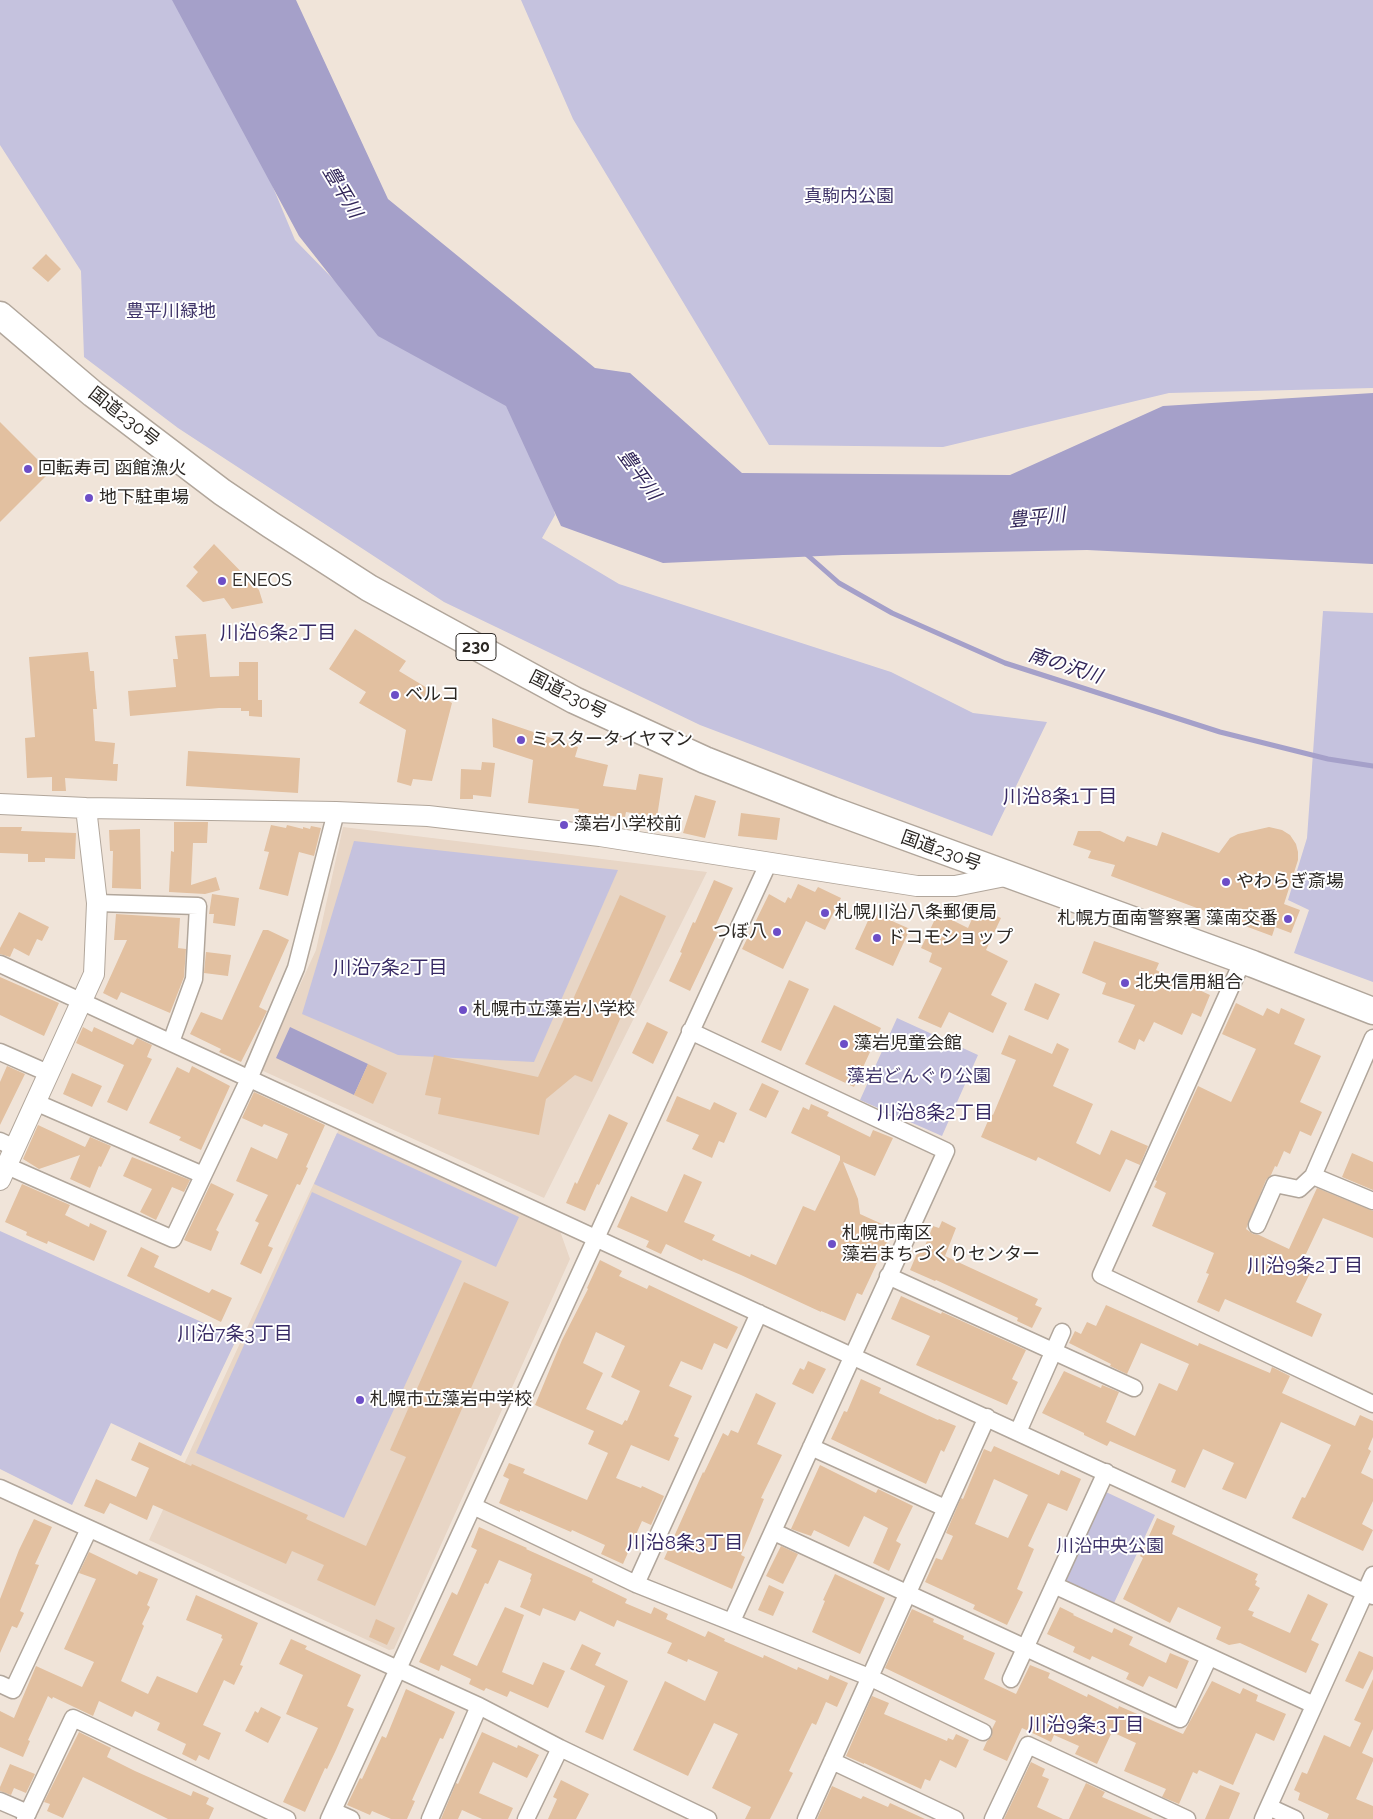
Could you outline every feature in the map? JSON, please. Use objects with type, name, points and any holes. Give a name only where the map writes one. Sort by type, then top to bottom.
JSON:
[{"type":"highway","name":"国道230号","points":[[0,315],[93,394],[222,492],[369,588],[574,700],[705,760],[858,820],[1244,960],[1373,1012]]},
{"type":"street","points":[[0,804],[86,808],[336,812],[428,816],[600,836],[917,886],[955,886],[1010,875]]},
{"type":"street","points":[[86,808],[97,903],[94,974],[35,1102],[5,1159],[173,1239],[249,1079],[296,968],[336,812]]},
{"type":"street","points":[[351,1819],[331,1815],[768,864]]},
{"type":"street","points":[[97,903],[198,906],[194,979],[171,1042]]},
{"type":"street","points":[[1244,960],[1101,1276],[1373,1404]]},
{"type":"street","points":[[0,964],[1369,1594]]},
{"type":"street","points":[[690,1032],[946,1151],[732,1621]]},
{"type":"street","points":[[1257,1225],[1275,1184],[1299,1189],[1313,1176],[1373,1038]]},
{"type":"street","points":[[0,1052],[48,1074]]},
{"type":"street","points":[[35,1102],[203,1174]]},
{"type":"street","points":[[1313,1176],[1373,1201]]},
{"type":"street","points":[[888,1276],[1134,1388]]},
{"type":"street","points":[[636,1584],[759,1313]]},
{"type":"street","points":[[1018,1432],[1062,1332]]},
{"type":"street","points":[[806,1819],[986,1417]]},
{"type":"street","points":[[811,1447],[945,1508]]},
{"type":"street","points":[[1011,1679],[1106,1472]]},
{"type":"street","points":[[0,1488],[479,1706],[560,1748],[708,1819]]},
{"type":"street","points":[[473,1506],[636,1584],[869,1677],[983,1732]]},
{"type":"street","points":[[0,1684],[13,1690],[89,1529]]},
{"type":"street","points":[[774,1532],[1180,1718],[1209,1656]]},
{"type":"street","points":[[1295,1819],[1266,1813],[1314,1705],[1369,1594],[1373,1575]]},
{"type":"street","points":[[1054,1585],[1314,1705]]},
{"type":"street","points":[[430,1819],[479,1706]]},
{"type":"street","points":[[0,1801],[27,1816],[73,1718],[287,1819]]},
{"type":"street","points":[[993,1819],[1028,1745],[1187,1819]]},
{"type":"street","points":[[526,1819],[560,1748]]},
{"type":"street","points":[[832,1761],[955,1819]]},
{"type":"shaded area","name":"札幌市立藻岩小学校","points":[[343,827],[707,872],[544,1198],[261,1070],[316,950]]},
{"type":"shaded area","name":"札幌市立藻岩中学校","points":[[339,1129],[560,1231],[570,1259],[394,1649],[389,1650],[149,1540]]},
{"type":"green space","name":"豊平川緑地","points":[[0,0],[175,0],[247,125],[295,240],[338,284],[507,394],[544,464],[555,515],[542,538],[619,584],[891,672],[973,713],[1047,722],[992,836],[700,725],[444,602],[178,428],[84,357],[81,271],[0,145]]},
{"type":"green space","name":"真駒内公園","points":[[521,0],[1373,0],[1373,388],[1169,393],[943,447],[769,445],[573,119]]},
{"type":"green space","points":[[1323,611],[1373,613],[1373,982],[1294,953],[1309,910],[1288,900],[1307,838]]},
{"type":"green space","points":[[354,841],[618,870],[534,1062],[398,1055],[302,1014]]},
{"type":"green space","name":"藻岩どんぐり公園","points":[[897,1018],[978,1055],[942,1136],[860,1100]]},
{"type":"green space","points":[[337,1133],[519,1217],[496,1267],[314,1184]]},
{"type":"green space","points":[[312,1192],[462,1261],[344,1518],[196,1453]]},
{"type":"green space","points":[[0,1231],[237,1338],[181,1456],[111,1423],[72,1505],[0,1469]]},
{"type":"green space","name":"川沿中央公園","points":[[1106,1492],[1155,1515],[1114,1603],[1065,1580]]},
{"type":"water","name":"豊平川","points":[[172,0],[296,0],[388,199],[595,368],[630,373],[742,473],[1010,475],[1163,406],[1373,393],[1373,564],[1087,550],[843,555],[663,563],[561,526],[506,406],[378,336],[299,236]]},
{"type":"water","points":[[290,1027],[368,1064],[354,1095],[276,1058]]},
{"type":"building","points":[[46,254],[61,269],[48,282],[32,268]]},
{"type":"building","points":[[0,422],[50,472],[0,522]]},
{"type":"building","points":[[214,544],[259,590],[263,603],[232,609],[224,598],[203,602],[186,586],[198,572],[193,567]]},
{"type":"building","points":[[355,629],[406,661],[399,671],[452,703],[432,781],[413,779],[411,786],[397,782],[406,730],[359,703],[366,692],[329,669]]},
{"type":"building","points":[[206,634],[210,677],[239,676],[239,662],[258,662],[258,700],[262,700],[262,717],[249,716],[249,711],[241,711],[241,708],[219,708],[130,716],[128,691],[176,687],[173,659],[178,659],[175,636]]},
{"type":"building","points":[[88,652],[90,671],[94,671],[97,709],[93,709],[95,741],[115,743],[113,764],[118,764],[117,781],[65,778],[66,791],[52,791],[52,777],[27,778],[25,738],[35,737],[29,657]]},
{"type":"building","points":[[492,718],[578,747],[575,757],[608,765],[603,786],[636,790],[639,774],[663,778],[657,817],[626,812],[625,817],[602,815],[578,812],[579,809],[528,803],[533,760],[493,747]]},
{"type":"building","points":[[188,751],[300,758],[298,793],[186,786]]},
{"type":"building","points":[[482,762],[495,763],[491,797],[473,795],[473,799],[460,799],[461,769],[481,770]]},
{"type":"building","points":[[695,795],[716,801],[705,838],[683,833]]},
{"type":"building","points":[[741,813],[780,818],[777,840],[738,836]]},
{"type":"building","points":[[174,822],[208,822],[207,843],[193,843],[191,885],[216,877],[220,890],[205,894],[169,892],[171,851],[174,852]]},
{"type":"building","points":[[271,825],[286,828],[287,825],[303,829],[303,827],[310,829],[311,826],[321,828],[314,856],[299,852],[288,896],[259,889],[269,852],[264,851]]},
{"type":"building","points":[[0,827],[22,827],[21,831],[76,833],[75,859],[45,858],[45,862],[28,862],[28,854],[0,853]]},
{"type":"building","points":[[1269,827],[1282,830],[1290,835],[1296,844],[1298,860],[1284,904],[1300,910],[1291,933],[1275,927],[1272,936],[1111,876],[1115,865],[1088,858],[1091,851],[1073,845],[1078,831],[1100,831],[1124,842],[1127,836],[1157,846],[1162,832],[1219,853],[1230,838],[1238,834]]},
{"type":"building","points":[[140,829],[141,889],[112,888],[113,851],[110,851],[109,830]]},
{"type":"building","points":[[714,880],[733,888],[713,931],[718,932],[690,991],[669,981],[693,922],[695,923]]},
{"type":"building","points":[[798,884],[815,892],[818,887],[841,898],[825,930],[806,921],[783,969],[742,949],[769,894],[785,903],[788,897],[791,899]]},
{"type":"building","points":[[212,894],[239,898],[235,926],[213,923],[214,914],[209,914]]},
{"type":"building","points":[[620,895],[666,916],[592,1082],[575,1075],[546,1099],[539,1135],[438,1114],[441,1098],[425,1095],[434,1055],[538,1077]]},
{"type":"building","points":[[981,909],[1001,918],[986,950],[1008,961],[991,995],[1007,1003],[993,1033],[949,1012],[941,1028],[918,1018],[942,968],[929,962],[932,953],[921,948],[938,913],[968,928],[975,912]]},
{"type":"building","points":[[19,912],[49,927],[42,941],[37,939],[29,956],[14,948],[10,957],[0,954],[0,948]]},
{"type":"building","points":[[872,912],[910,929],[893,966],[855,949]]},
{"type":"building","points":[[116,914],[180,918],[178,948],[186,949],[184,977],[170,1013],[121,992],[117,1000],[103,993],[127,940],[114,940]]},
{"type":"building","points":[[263,930],[268,930],[289,940],[259,1007],[267,1011],[241,1062],[219,1052],[221,1049],[190,1034],[201,1012],[222,1020]]},
{"type":"building","points":[[1094,941],[1159,963],[1156,970],[1210,995],[1201,1017],[1192,1013],[1182,1035],[1154,1022],[1144,1042],[1139,1039],[1135,1050],[1118,1042],[1135,1005],[1102,994],[1106,983],[1082,973]]},
{"type":"building","points":[[206,952],[231,955],[228,976],[204,973]]},
{"type":"building","points":[[0,977],[59,1003],[44,1036],[0,1015]]},
{"type":"building","points":[[789,980],[809,989],[781,1051],[761,1042]]},
{"type":"building","points":[[1035,983],[1060,994],[1048,1020],[1024,1010]]},
{"type":"building","points":[[1236,1003],[1263,1016],[1267,1008],[1279,1014],[1281,1008],[1305,1019],[1294,1044],[1321,1056],[1300,1102],[1322,1112],[1311,1136],[1300,1131],[1290,1154],[1284,1151],[1277,1167],[1275,1166],[1271,1175],[1266,1180],[1246,1229],[1253,1234],[1289,1249],[1317,1188],[1373,1211],[1373,1238],[1323,1218],[1304,1258],[1315,1263],[1296,1302],[1322,1314],[1312,1337],[1225,1299],[1219,1312],[1197,1302],[1209,1274],[1206,1273],[1214,1253],[1152,1226],[1166,1193],[1154,1187],[1157,1181],[1155,1180],[1198,1086],[1231,1102],[1256,1049],[1222,1034]]},
{"type":"building","points":[[834,1005],[881,1028],[854,1087],[805,1064]]},
{"type":"building","points":[[647,1022],[668,1032],[653,1064],[632,1053]]},
{"type":"building","points":[[83,1027],[92,1032],[94,1027],[133,1045],[137,1038],[152,1045],[147,1057],[152,1059],[127,1111],[107,1102],[124,1065],[76,1043]]},
{"type":"building","points":[[1009,1035],[1052,1054],[1057,1043],[1069,1049],[1053,1086],[1093,1104],[1076,1143],[1100,1155],[1111,1130],[1148,1146],[1140,1165],[1126,1159],[1110,1192],[1038,1157],[1036,1161],[981,1137],[991,1114],[993,1115],[1016,1060],[1001,1054]]},
{"type":"building","points":[[368,1064],[387,1073],[373,1104],[354,1095]]},
{"type":"building","points":[[7,1066],[25,1074],[0,1125],[0,1082]]},
{"type":"building","points":[[192,1066],[230,1086],[201,1150],[179,1140],[181,1137],[149,1123],[177,1067],[189,1073]]},
{"type":"building","points":[[72,1073],[102,1086],[92,1107],[63,1094]]},
{"type":"building","points":[[762,1083],[779,1091],[766,1118],[749,1110]]},
{"type":"building","points":[[254,1092],[325,1125],[300,1185],[297,1184],[268,1246],[273,1248],[261,1274],[240,1264],[259,1223],[255,1221],[268,1195],[236,1181],[251,1147],[277,1159],[288,1134],[264,1124],[262,1127],[242,1118]]},
{"type":"building","points":[[677,1096],[710,1110],[714,1102],[737,1113],[724,1143],[719,1141],[712,1158],[692,1149],[699,1135],[666,1121]]},
{"type":"building","points":[[811,1104],[829,1112],[827,1116],[870,1137],[873,1130],[893,1138],[875,1176],[843,1162],[858,1199],[860,1214],[893,1229],[862,1295],[857,1293],[845,1321],[666,1244],[661,1254],[646,1247],[649,1241],[617,1227],[631,1196],[667,1212],[684,1174],[702,1182],[684,1222],[715,1235],[712,1240],[750,1257],[751,1254],[776,1265],[803,1206],[815,1211],[840,1160],[840,1156],[791,1133],[803,1107],[809,1110]]},
{"type":"building","points":[[609,1114],[628,1123],[585,1211],[566,1203],[575,1182],[577,1184]]},
{"type":"building","points":[[38,1125],[85,1147],[90,1137],[111,1146],[101,1167],[99,1166],[90,1188],[70,1179],[80,1155],[39,1169],[23,1159]]},
{"type":"building","points":[[1352,1153],[1373,1162],[1373,1190],[1342,1177]]},
{"type":"building","points":[[132,1157],[190,1180],[184,1192],[172,1187],[156,1220],[140,1212],[152,1189],[123,1176]]},
{"type":"building","points":[[211,1183],[234,1194],[216,1230],[219,1232],[211,1251],[184,1240]]},
{"type":"building","points":[[22,1184],[70,1205],[65,1215],[89,1227],[90,1223],[107,1231],[94,1261],[48,1241],[47,1244],[26,1235],[27,1232],[5,1222]]},
{"type":"building","points":[[942,1221],[956,1228],[945,1256],[1038,1299],[1035,1305],[1042,1308],[1032,1328],[1017,1321],[1018,1318],[910,1270],[918,1251],[922,1253],[933,1226],[939,1228]]},
{"type":"building","points":[[141,1247],[159,1256],[154,1267],[209,1293],[212,1289],[232,1298],[221,1322],[127,1276]]},
{"type":"building","points":[[600,1260],[622,1271],[619,1276],[647,1289],[649,1285],[738,1327],[727,1349],[714,1343],[702,1370],[681,1361],[669,1386],[692,1396],[674,1436],[679,1438],[669,1461],[631,1445],[616,1478],[641,1488],[642,1486],[664,1496],[651,1525],[642,1521],[623,1564],[601,1554],[605,1545],[572,1530],[571,1532],[499,1503],[509,1479],[503,1476],[509,1463],[525,1469],[523,1473],[587,1500],[608,1453],[588,1444],[594,1431],[535,1405],[562,1340]],"holes":[[[596,1332],[625,1346],[611,1377],[640,1391],[627,1421],[625,1420],[622,1425],[586,1409],[603,1373],[583,1363]]]},
{"type":"building","points":[[464,1282],[509,1302],[375,1606],[317,1580],[324,1565],[292,1551],[286,1564],[153,1505],[147,1520],[110,1503],[104,1514],[84,1506],[96,1479],[136,1497],[149,1468],[131,1460],[139,1442],[308,1515],[306,1519],[366,1546],[406,1457],[390,1450]]},
{"type":"building","points":[[901,1296],[941,1314],[942,1312],[1026,1350],[1012,1379],[1018,1382],[1007,1405],[916,1365],[930,1336],[891,1319]]},
{"type":"building","points":[[1106,1305],[1198,1346],[1199,1343],[1270,1373],[1272,1367],[1290,1376],[1282,1393],[1355,1426],[1360,1415],[1373,1421],[1373,1437],[1368,1449],[1371,1451],[1361,1473],[1373,1479],[1373,1501],[1362,1524],[1373,1530],[1363,1551],[1292,1518],[1302,1497],[1305,1498],[1331,1445],[1281,1422],[1246,1499],[1222,1489],[1234,1463],[1203,1449],[1185,1488],[1171,1482],[1176,1470],[1110,1441],[1107,1446],[1042,1413],[1064,1371],[1101,1388],[1102,1385],[1119,1392],[1106,1422],[1135,1436],[1159,1383],[1177,1391],[1189,1364],[1141,1343],[1127,1374],[1069,1343],[1075,1331],[1081,1334],[1087,1322],[1096,1326]]},
{"type":"building","points":[[808,1361],[826,1369],[813,1394],[792,1384],[800,1368],[804,1370]]},
{"type":"building","points":[[861,1379],[881,1388],[879,1393],[938,1420],[956,1426],[944,1452],[941,1450],[926,1484],[831,1439],[844,1411],[847,1412]]},
{"type":"building","points":[[756,1393],[776,1403],[757,1444],[782,1455],[761,1498],[764,1499],[741,1555],[745,1557],[732,1589],[664,1559],[703,1472],[723,1433],[728,1436],[731,1430],[738,1433]]},
{"type":"building","points":[[994,1446],[1059,1475],[1061,1470],[1081,1479],[1067,1511],[1048,1503],[1028,1546],[1034,1549],[1017,1589],[1023,1592],[1007,1625],[973,1609],[975,1605],[925,1582],[936,1558],[942,1560],[953,1536],[946,1533],[984,1449],[991,1452]],"holes":[[[994,1479],[1028,1495],[1008,1538],[975,1524]]]},
{"type":"building","points":[[820,1465],[876,1493],[878,1489],[913,1506],[896,1541],[901,1544],[889,1571],[873,1563],[888,1528],[864,1516],[849,1547],[814,1530],[811,1536],[791,1529]]},
{"type":"building","points":[[1157,1518],[1175,1526],[1172,1534],[1258,1574],[1255,1585],[1260,1588],[1248,1610],[1254,1612],[1252,1616],[1290,1633],[1308,1594],[1328,1604],[1311,1640],[1319,1644],[1306,1673],[1240,1643],[1229,1645],[1216,1639],[1221,1627],[1178,1607],[1170,1623],[1123,1599],[1143,1558],[1140,1556]]},
{"type":"building","points":[[34,1519],[52,1527],[35,1564],[39,1565],[20,1611],[24,1613],[17,1628],[12,1626],[0,1653],[0,1599],[19,1550]]},
{"type":"building","points":[[479,1527],[593,1579],[592,1582],[627,1599],[625,1603],[651,1614],[654,1607],[668,1614],[666,1619],[705,1637],[708,1631],[725,1639],[724,1641],[763,1658],[764,1655],[797,1670],[798,1667],[828,1680],[830,1675],[848,1683],[837,1707],[826,1702],[816,1725],[812,1723],[789,1771],[793,1773],[770,1819],[745,1819],[751,1807],[712,1788],[738,1734],[714,1723],[688,1776],[633,1750],[665,1681],[705,1701],[718,1672],[688,1659],[687,1662],[667,1653],[672,1643],[617,1620],[614,1627],[580,1611],[575,1621],[543,1608],[540,1616],[520,1607],[532,1574],[499,1560],[488,1584],[485,1583],[453,1655],[477,1666],[505,1607],[524,1615],[502,1672],[533,1685],[543,1662],[565,1671],[548,1708],[510,1691],[507,1697],[486,1688],[484,1691],[469,1684],[471,1679],[441,1665],[439,1671],[419,1662],[452,1592],[457,1595],[477,1550],[471,1547]]},
{"type":"building","points":[[781,1546],[798,1554],[783,1584],[766,1576]]},
{"type":"building","points":[[89,1552],[137,1575],[139,1571],[158,1579],[147,1605],[150,1607],[142,1624],[144,1626],[121,1681],[148,1694],[157,1676],[197,1693],[223,1639],[221,1638],[222,1635],[186,1620],[196,1595],[258,1623],[240,1665],[243,1666],[234,1685],[224,1680],[203,1725],[221,1733],[209,1760],[199,1755],[196,1761],[182,1754],[186,1744],[157,1730],[160,1723],[135,1711],[132,1717],[99,1701],[93,1716],[48,1696],[28,1740],[30,1741],[23,1757],[0,1747],[0,1711],[14,1718],[36,1666],[82,1687],[94,1662],[64,1649],[96,1579],[79,1573]]},
{"type":"building","points":[[835,1574],[885,1598],[860,1654],[812,1632],[825,1601],[823,1600]]},
{"type":"building","points":[[769,1585],[784,1592],[773,1616],[758,1610]]},
{"type":"building","points":[[1060,1607],[1112,1633],[1114,1628],[1133,1637],[1129,1645],[1166,1663],[1170,1653],[1189,1661],[1177,1689],[1149,1676],[1143,1687],[1126,1679],[1129,1673],[1092,1656],[1090,1660],[1073,1652],[1075,1647],[1047,1634]]},
{"type":"building","points":[[912,1609],[934,1619],[933,1622],[964,1636],[963,1639],[995,1653],[984,1679],[1016,1694],[1030,1665],[1050,1673],[1048,1678],[1087,1697],[1088,1694],[1118,1709],[1119,1706],[1183,1734],[1212,1681],[1240,1694],[1243,1688],[1258,1695],[1256,1701],[1286,1714],[1274,1741],[1256,1733],[1233,1785],[1199,1770],[1197,1774],[1193,1772],[1179,1804],[1162,1797],[1166,1789],[1124,1771],[1136,1743],[1112,1732],[1097,1764],[1075,1754],[1079,1746],[1054,1735],[1051,1742],[1022,1728],[1007,1761],[983,1750],[987,1741],[992,1736],[992,1729],[996,1721],[885,1668]]},
{"type":"building","points":[[376,1619],[395,1628],[387,1645],[369,1637]]},
{"type":"building","points":[[291,1639],[307,1646],[305,1649],[361,1675],[347,1706],[354,1709],[305,1812],[283,1802],[318,1728],[286,1714],[303,1675],[279,1664]]},
{"type":"building","points":[[582,1644],[601,1653],[595,1665],[628,1681],[603,1740],[585,1732],[605,1686],[570,1669]]},
{"type":"building","points":[[1359,1651],[1373,1657],[1373,1669],[1363,1689],[1345,1681]]},
{"type":"building","points":[[1373,1679],[1373,1729],[1362,1753],[1373,1758],[1373,1761],[1356,1799],[1373,1806],[1373,1819],[1327,1819],[1329,1814],[1298,1800],[1300,1793],[1294,1790],[1302,1772],[1307,1774],[1324,1735],[1350,1747],[1361,1723],[1354,1720]]},
{"type":"building","points":[[406,1689],[455,1712],[443,1739],[440,1738],[412,1800],[415,1801],[407,1819],[391,1819],[372,1811],[370,1815],[347,1805],[360,1778],[362,1779],[382,1736],[386,1738]]},
{"type":"building","points":[[872,1696],[889,1703],[884,1714],[947,1741],[948,1738],[953,1740],[956,1734],[969,1740],[956,1768],[940,1760],[930,1781],[925,1779],[921,1789],[846,1756]]},
{"type":"building","points":[[261,1707],[281,1717],[268,1743],[245,1731],[255,1711],[258,1713]]},
{"type":"building","points":[[79,1732],[111,1748],[107,1757],[191,1796],[193,1791],[209,1798],[206,1804],[214,1808],[209,1819],[168,1819],[83,1777],[63,1818],[47,1811],[50,1804],[44,1802]]},
{"type":"building","points":[[482,1732],[517,1748],[518,1745],[539,1755],[527,1778],[493,1762],[479,1793],[513,1808],[508,1819],[482,1819],[462,1810],[458,1819],[441,1819],[456,1783],[458,1784]]},
{"type":"building","points":[[1031,1762],[1045,1769],[1042,1776],[1049,1779],[1037,1807],[1063,1819],[1004,1819]]},
{"type":"building","points":[[10,1764],[35,1774],[26,1793],[14,1788],[11,1795],[0,1791]]},
{"type":"building","points":[[561,1780],[589,1794],[576,1819],[548,1819],[557,1799],[553,1797]]},
{"type":"building","points":[[1086,1783],[1105,1792],[1102,1797],[1153,1819],[1069,1819]]},
{"type":"building","points":[[1220,1785],[1240,1793],[1229,1819],[1205,1819]]},
{"type":"building","points":[[832,1786],[861,1799],[863,1796],[888,1807],[890,1803],[925,1819],[817,1819]]},
{"type":"waterway","name":"南の沢川","points":[[805,553],[839,583],[892,613],[1005,663],[1220,732],[1328,759],[1373,766]]},
{"type":"place","name":"回転寿司 函館漁火","points":[[28,469]]},
{"type":"place","name":"地下駐車場","points":[[89,498]]},
{"type":"place","name":"ENEOS","points":[[222,581]]},
{"type":"place","name":"ベルコ","points":[[395,695]]},
{"type":"place","name":"ミスタータイヤマン","points":[[521,740]]},
{"type":"place","name":"藻岩小学校前","points":[[564,825]]},
{"type":"place","name":"やわらぎ斎場","points":[[1226,882]]},
{"type":"place","name":"札幌川沿八条郵便局","points":[[825,913]]},
{"type":"place","name":"札幌方面南警察署 藻南交番","points":[[1288,919]]},
{"type":"place","name":"つぼ八","points":[[777,932]]},
{"type":"place","name":"ドコモショップ","points":[[877,938]]},
{"type":"place","name":"北央信用組合","points":[[1125,983]]},
{"type":"place","name":"札幌市立藻岩小学校","points":[[463,1010]]},
{"type":"place","name":"藻岩児童会館","points":[[844,1044]]},
{"type":"place","name":"札幌市南区 藻岩まちづくりセンター","points":[[832,1244]]},
{"type":"place","name":"札幌市立藻岩中学校","points":[[360,1400]]},
{"type":"district","name":"川沿6条2丁目","points":[[278,633]]},
{"type":"district","name":"川沿8条1丁目","points":[[1060,797]]},
{"type":"district","name":"川沿7条2丁目","points":[[390,968]]},
{"type":"district","name":"川沿8条2丁目","points":[[935,1113]]},
{"type":"district","name":"川沿9条2丁目","points":[[1305,1266]]},
{"type":"district","name":"川沿7条3丁目","points":[[235,1334]]},
{"type":"district","name":"川沿8条3丁目","points":[[685,1543]]},
{"type":"district","name":"川沿9条3丁目","points":[[1086,1725]]}]
